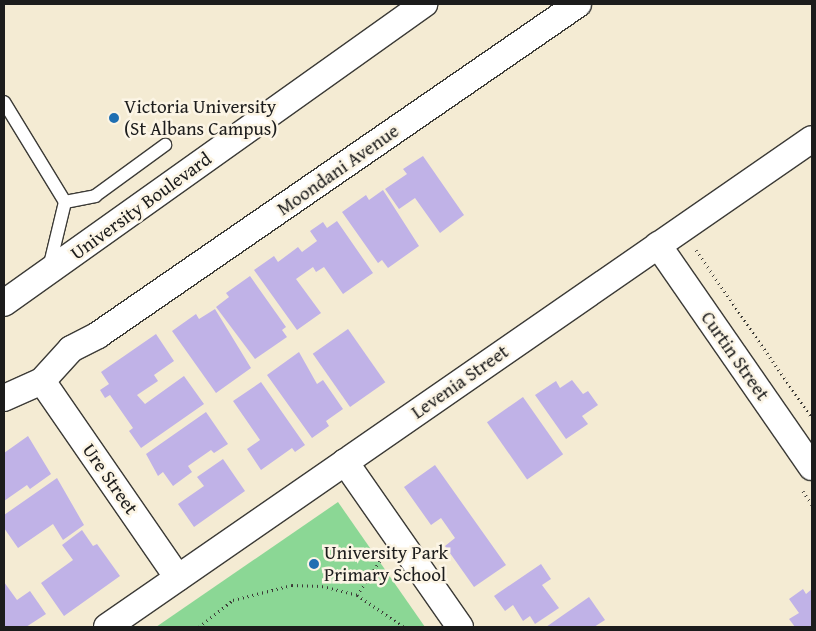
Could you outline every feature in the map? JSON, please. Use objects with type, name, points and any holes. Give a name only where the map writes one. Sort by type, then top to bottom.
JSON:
[{"type":"street","name":"University Boulevard","points":[[4,303],[424,4]]},
{"type":"street","name":"Moondani Avenue","points":[[4,410],[37,404],[71,349],[98,335],[578,4]]},
{"type":"street","name":"Levenia Street","points":[[107,627],[812,139]]},
{"type":"street","name":"Curtin Street","points":[[658,245],[812,467]]},
{"type":"street","name":"Moondani Avenue","points":[[4,398],[48,389]]},
{"type":"street","name":"Ure Street","points":[[48,389],[178,578]]},
{"type":"street","points":[[344,462],[460,627]]},
{"type":"lane","points":[[4,102],[65,202],[48,273]]},
{"type":"lane","points":[[65,202],[95,196],[165,145]]},
{"type":"path","points":[[696,250],[812,418]]},
{"type":"path","points":[[356,595],[381,559]]},
{"type":"path","points":[[199,627],[233,600],[261,590],[292,585],[322,586],[356,595],[404,627]]},
{"type":"green space","name":"University Park Primary School","points":[[338,502],[425,627],[156,627]]},
{"type":"building","points":[[423,156],[464,215],[440,233],[415,198],[399,209],[385,189],[407,174],[403,169]]},
{"type":"building","points":[[383,190],[419,246],[388,268],[382,260],[378,263],[342,212],[366,195],[369,200]]},
{"type":"building","points":[[337,221],[373,273],[343,294],[324,267],[316,272],[313,267],[296,279],[321,313],[297,330],[254,270],[274,256],[278,262],[298,247],[302,252],[317,241],[310,231],[323,222],[327,228]]},
{"type":"building","points":[[250,276],[286,327],[282,330],[287,337],[255,359],[216,307],[229,297],[226,293]]},
{"type":"building","points":[[215,309],[251,368],[216,393],[172,331],[196,314],[199,319]]},
{"type":"building","points":[[348,329],[385,382],[350,407],[313,354]]},
{"type":"building","points":[[156,334],[174,361],[154,375],[158,381],[137,395],[145,404],[184,376],[204,404],[141,448],[129,431],[133,428],[110,395],[105,398],[100,390],[109,384],[101,372]]},
{"type":"building","points":[[299,352],[317,384],[323,380],[343,409],[326,421],[329,426],[312,438],[267,375]]},
{"type":"building","points":[[572,380],[583,394],[588,391],[598,405],[582,416],[588,424],[566,439],[535,395],[556,381],[560,388]]},
{"type":"building","points":[[261,382],[305,445],[295,452],[292,448],[261,470],[247,449],[260,440],[233,401]]},
{"type":"building","points":[[523,397],[563,454],[527,480],[487,422]]},
{"type":"building","points":[[206,412],[228,444],[214,453],[211,450],[188,466],[192,472],[173,486],[163,472],[158,476],[146,454]]},
{"type":"building","points":[[28,436],[51,474],[30,489],[27,485],[4,501],[4,453]]},
{"type":"building","points":[[223,459],[245,491],[194,527],[178,504],[204,486],[197,477]]},
{"type":"building","points":[[435,465],[506,565],[474,587],[445,546],[455,538],[441,518],[431,525],[404,487]]},
{"type":"building","points":[[57,478],[84,525],[63,540],[53,524],[18,548],[4,528],[4,515]]},
{"type":"building","points":[[82,530],[93,546],[97,544],[120,576],[64,616],[41,583],[73,560],[62,545]]},
{"type":"building","points":[[541,564],[551,579],[542,585],[559,608],[535,624],[530,616],[523,621],[513,605],[505,611],[494,596]]},
{"type":"building","points":[[4,582],[17,600],[30,591],[46,614],[26,627],[4,627]]},
{"type":"building","points":[[803,589],[806,594],[812,589],[812,627],[795,627],[789,619],[799,613],[789,599]]},
{"type":"building","points":[[589,597],[605,620],[594,627],[546,627]]},
{"type":"place","name":"Victoria University (St Albans Campus)","points":[[114,118]]},
{"type":"place","name":"University Park Primary School","points":[[314,564]]}]
